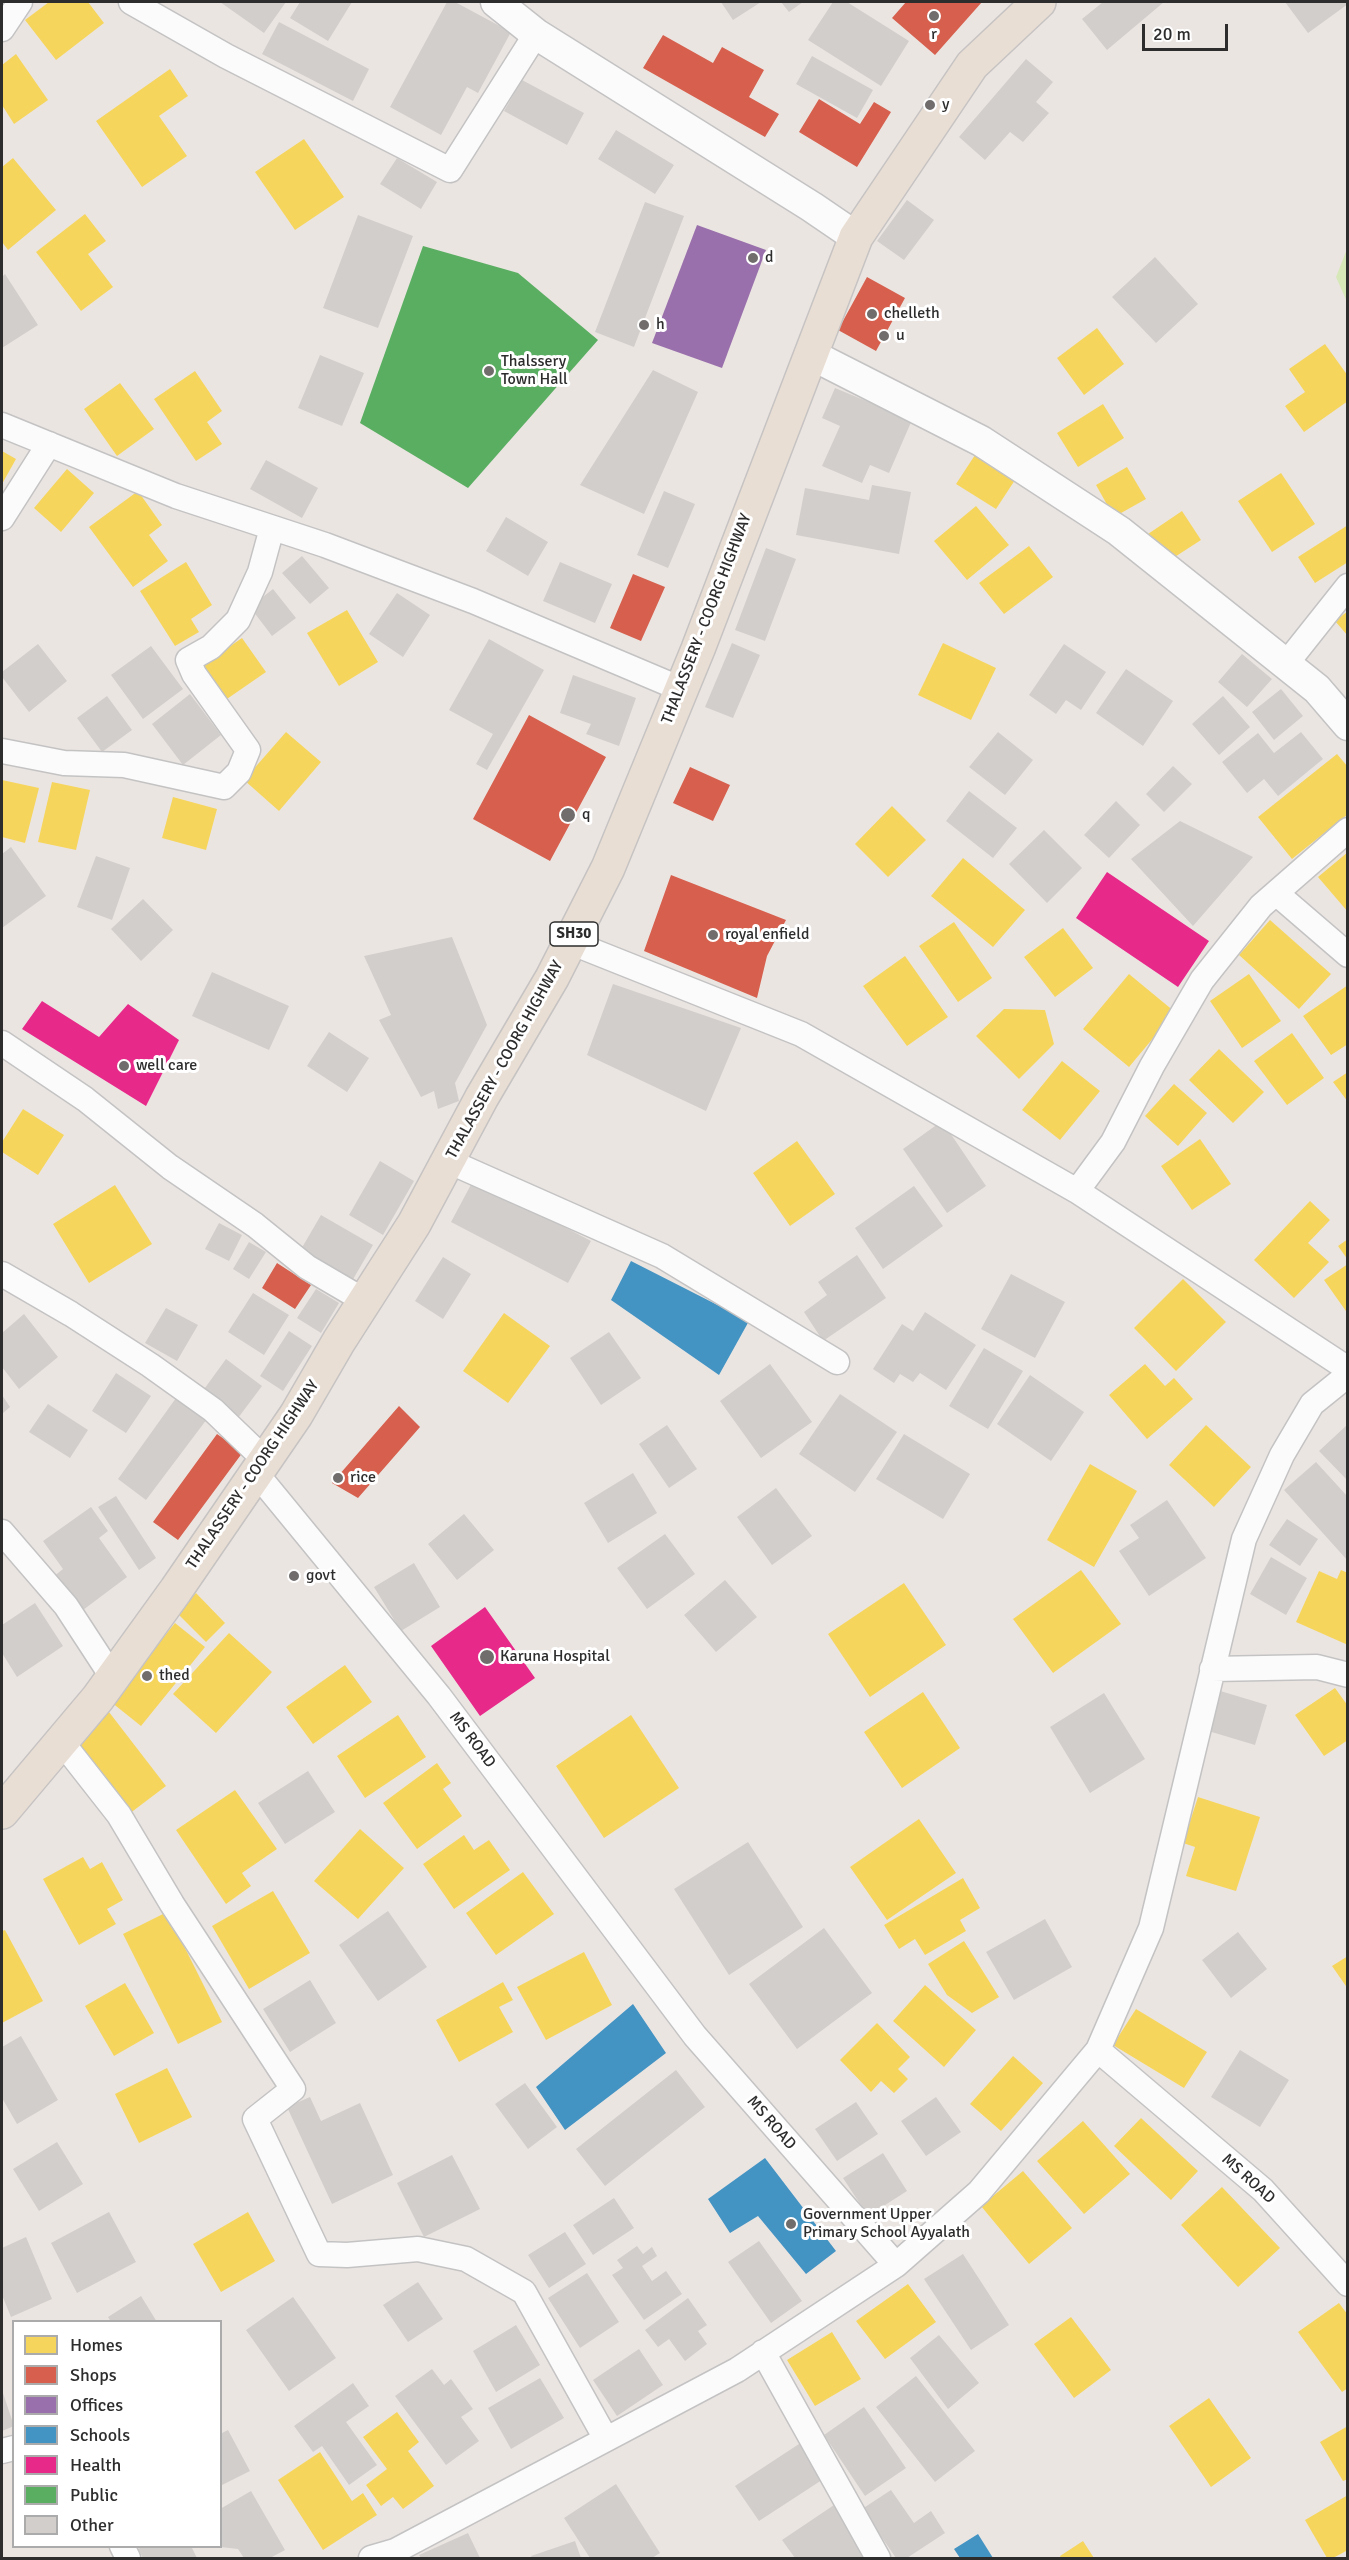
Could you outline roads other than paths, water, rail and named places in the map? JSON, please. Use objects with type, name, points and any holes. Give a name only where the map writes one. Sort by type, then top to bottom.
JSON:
[{"type":"main road","name":"THALASSERY - COORG HIGHWAY","points":[[2,1812],[113,1678],[261,1467],[296,1415],[414,1224],[570,942],[608,868],[681,689],[856,237],[972,65],[1039,2]]},
{"type":"street","points":[[2,29],[20,2]]},
{"type":"street","points":[[131,2],[226,56],[450,170],[536,34]]},
{"type":"street","points":[[496,2],[536,34],[856,237]]},
{"type":"street","points":[[810,354],[981,441],[1119,531],[1317,689],[1347,725]]},
{"type":"street","points":[[2,425],[176,496],[272,528],[473,601],[681,689]]},
{"type":"street","points":[[2,518],[50,444]]},
{"type":"street","points":[[2,751],[64,763],[124,765],[224,788],[239,772],[248,750],[194,674],[188,660],[211,647],[238,620],[260,572],[272,528]]},
{"type":"street","points":[[1286,664],[1347,586]]},
{"type":"street","points":[[1077,1191],[1113,1142],[1152,1066],[1202,980],[1261,906],[1347,830]]},
{"type":"street","points":[[1276,893],[1347,955]]},
{"type":"street","points":[[570,942],[801,1034],[1077,1191],[1347,1368]]},
{"type":"street","points":[[2,1043],[85,1100],[170,1167],[255,1226],[308,1267],[365,1301]]},
{"type":"street","points":[[448,1161],[662,1256],[837,1362]]},
{"type":"street","name":"MS ROAD","points":[[2,1274],[71,1314],[150,1365],[213,1410],[261,1467],[439,1696],[696,2036],[896,2265]]},
{"type":"street","points":[[375,2558],[394,2551],[736,2370],[896,2265],[979,2192],[1098,2049],[1151,1928],[1244,1539],[1282,1455],[1312,1404],[1347,1375]]},
{"type":"street","points":[[2,1532],[66,1606],[113,1678]]},
{"type":"street","points":[[1212,1669],[1317,1666],[1347,1675]]},
{"type":"street","points":[[61,1742],[119,1815],[172,1904],[293,2089],[255,2119],[319,2254],[347,2255],[418,2249],[466,2259],[524,2292],[606,2439]]},
{"type":"street","name":"MS ROAD","points":[[1098,2049],[1263,2190],[1347,2284]]},
{"type":"street","points":[[763,2352],[878,2559]]},
{"type":"place","name":"r","points":[[934,16]]},
{"type":"place","name":"y","points":[[930,105]]},
{"type":"place","name":"d","points":[[753,258]]},
{"type":"place","name":"chelleth","points":[[872,314]]},
{"type":"place","name":"h","points":[[644,325]]},
{"type":"place","name":"u","points":[[884,336]]},
{"type":"place","name":"Thalssery Town Hall","points":[[489,371]]},
{"type":"place","name":"q","points":[[568,815]]},
{"type":"place","name":"royal enfield","points":[[713,935]]},
{"type":"place","name":"well care","points":[[124,1066]]},
{"type":"place","name":"rice","points":[[338,1478]]},
{"type":"place","name":"govt","points":[[294,1576]]},
{"type":"place","name":"Karuna Hospital","points":[[487,1657]]},
{"type":"place","name":"thed","points":[[147,1676]]},
{"type":"place","name":"Government Upper Primary School Ayyalath","points":[[791,2224]]}]
